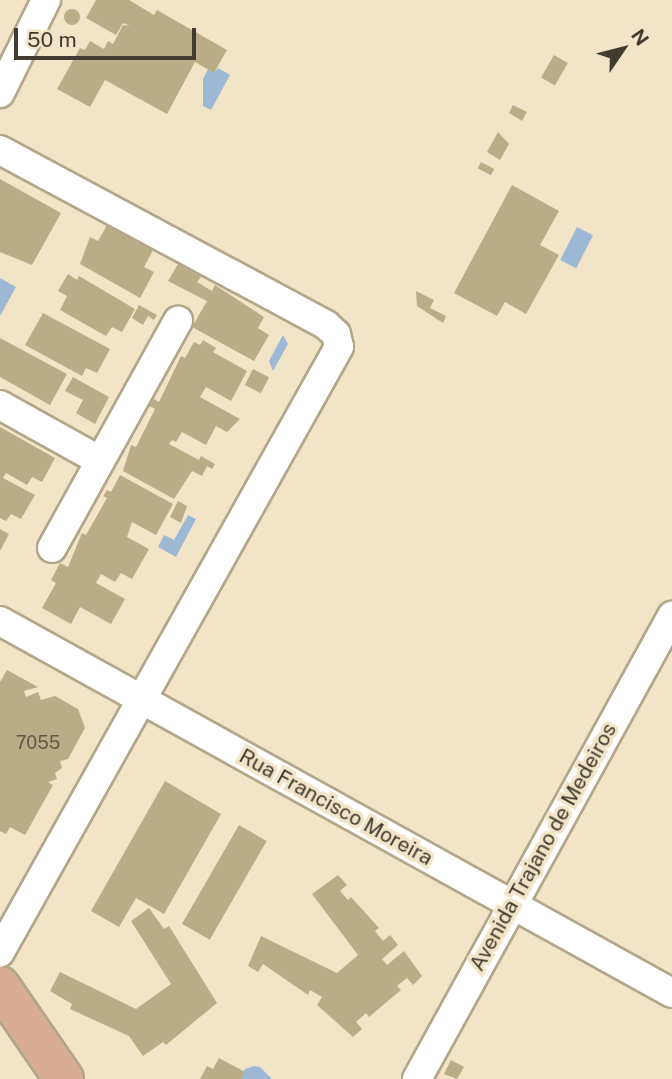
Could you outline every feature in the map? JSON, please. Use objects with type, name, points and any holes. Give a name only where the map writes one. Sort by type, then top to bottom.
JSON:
[{"type":"main road","points":[[0,986],[64,1079]]},
{"type":"street","points":[[0,93],[46,0]]},
{"type":"street","points":[[0,150],[326,325],[338,341],[338,352],[0,952]]},
{"type":"street","points":[[52,548],[178,321]]},
{"type":"street","points":[[0,405],[99,460]]},
{"type":"street","name":"Avenida Trajano de Medeiros","points":[[417,1079],[510,904],[672,616]]},
{"type":"street","name":"Rua Francisco Moreira","points":[[0,621],[672,993]]},
{"type":"water","points":[[218,68],[230,75],[211,110],[203,106],[203,79],[208,69],[214,73]]},
{"type":"water","points":[[577,227],[593,235],[576,268],[560,260]]},
{"type":"water","points":[[0,278],[16,287],[0,316]]},
{"type":"water","points":[[283,335],[288,344],[273,371],[269,361]]},
{"type":"water","points":[[188,515],[196,519],[176,557],[158,547],[164,535],[174,540]]},
{"type":"water","points":[[260,1067],[272,1079],[238,1079],[245,1069]]},
{"type":"building","points":[[96,0],[129,0],[154,15],[157,10],[227,50],[214,73],[195,62],[167,114],[105,80],[90,107],[57,89],[80,48],[85,50],[90,41],[104,49],[108,41],[113,44],[123,25],[130,26],[123,23],[116,35],[86,18]]},
{"type":"building","points":[[69,9],[75,9],[80,17],[78,23],[69,25],[64,20],[64,14]]},
{"type":"building","points":[[554,55],[568,63],[555,86],[541,78]]},
{"type":"building","points":[[513,105],[527,112],[522,121],[509,113]]},
{"type":"building","points":[[498,132],[509,144],[500,160],[487,152]]},
{"type":"building","points":[[481,162],[494,169],[491,175],[478,168]]},
{"type":"building","points":[[0,179],[61,213],[32,265],[0,252]]},
{"type":"building","points":[[512,185],[559,211],[540,245],[559,255],[526,314],[505,302],[497,316],[454,293]]},
{"type":"building","points":[[107,225],[153,250],[144,267],[154,272],[140,298],[80,264],[90,237],[98,241]]},
{"type":"building","points":[[178,264],[201,277],[197,282],[212,291],[215,285],[264,317],[258,328],[269,335],[254,361],[192,327],[207,301],[168,281]]},
{"type":"building","points":[[68,274],[77,280],[79,276],[135,309],[122,332],[112,327],[106,336],[60,310],[67,296],[58,291]]},
{"type":"building","points":[[416,291],[434,300],[430,308],[446,316],[443,323],[417,306]]},
{"type":"building","points":[[139,305],[157,315],[154,320],[148,316],[143,325],[132,318]]},
{"type":"building","points":[[43,313],[110,349],[97,373],[86,368],[82,376],[25,345]]},
{"type":"building","points":[[0,338],[67,374],[50,405],[0,377]]},
{"type":"building","points":[[203,340],[216,348],[213,352],[247,371],[231,401],[206,387],[200,397],[240,419],[227,432],[216,426],[206,445],[182,432],[176,442],[172,440],[169,444],[199,460],[201,456],[215,464],[212,469],[207,466],[202,476],[192,471],[174,499],[123,471],[131,445],[136,447],[155,409],[149,406],[154,399],[159,402],[181,356],[185,358],[194,342],[200,345]]},
{"type":"building","points":[[253,369],[269,377],[261,393],[245,385]]},
{"type":"building","points":[[73,377],[109,397],[95,424],[76,413],[83,400],[65,391]]},
{"type":"building","points":[[0,427],[55,458],[42,482],[32,477],[27,485],[6,473],[3,478],[35,495],[21,519],[11,514],[6,521],[0,518]]},
{"type":"building","points":[[120,475],[173,504],[156,535],[132,522],[127,537],[149,549],[132,579],[121,573],[115,582],[101,574],[96,583],[125,599],[111,624],[80,607],[71,624],[42,608],[56,583],[51,580],[60,563],[68,567],[82,533],[86,535],[107,498],[103,496],[107,490],[111,492]]},
{"type":"building","points":[[178,501],[187,506],[181,523],[170,517]]},
{"type":"building","points":[[0,529],[9,534],[0,551]]},
{"type":"building","points":[[7,670],[38,687],[24,691],[26,697],[38,692],[41,700],[55,696],[78,709],[85,728],[68,759],[60,761],[62,768],[55,773],[57,779],[48,782],[53,785],[25,835],[10,827],[6,834],[0,831],[0,682]]},
{"type":"building","points":[[165,781],[221,814],[164,914],[136,898],[119,927],[91,911]]},
{"type":"building","points":[[239,825],[267,841],[210,940],[182,924]]},
{"type":"building","points":[[338,875],[347,885],[340,891],[348,900],[351,897],[379,928],[375,931],[383,941],[390,935],[398,945],[382,959],[387,965],[404,951],[422,976],[413,985],[407,978],[397,986],[401,990],[369,1017],[366,1013],[356,1022],[362,1029],[353,1037],[317,1005],[322,997],[310,990],[308,995],[263,964],[258,972],[248,966],[261,936],[337,973],[358,955],[312,894]]},
{"type":"building","points":[[149,908],[164,929],[169,926],[217,1003],[166,1045],[163,1042],[143,1056],[129,1036],[70,1009],[72,1004],[50,991],[60,972],[136,1009],[171,984],[131,921]]},
{"type":"building","points":[[219,1058],[245,1072],[241,1079],[200,1079],[207,1066],[213,1069]]},
{"type":"building","points":[[451,1060],[464,1067],[457,1079],[444,1074]]}]
